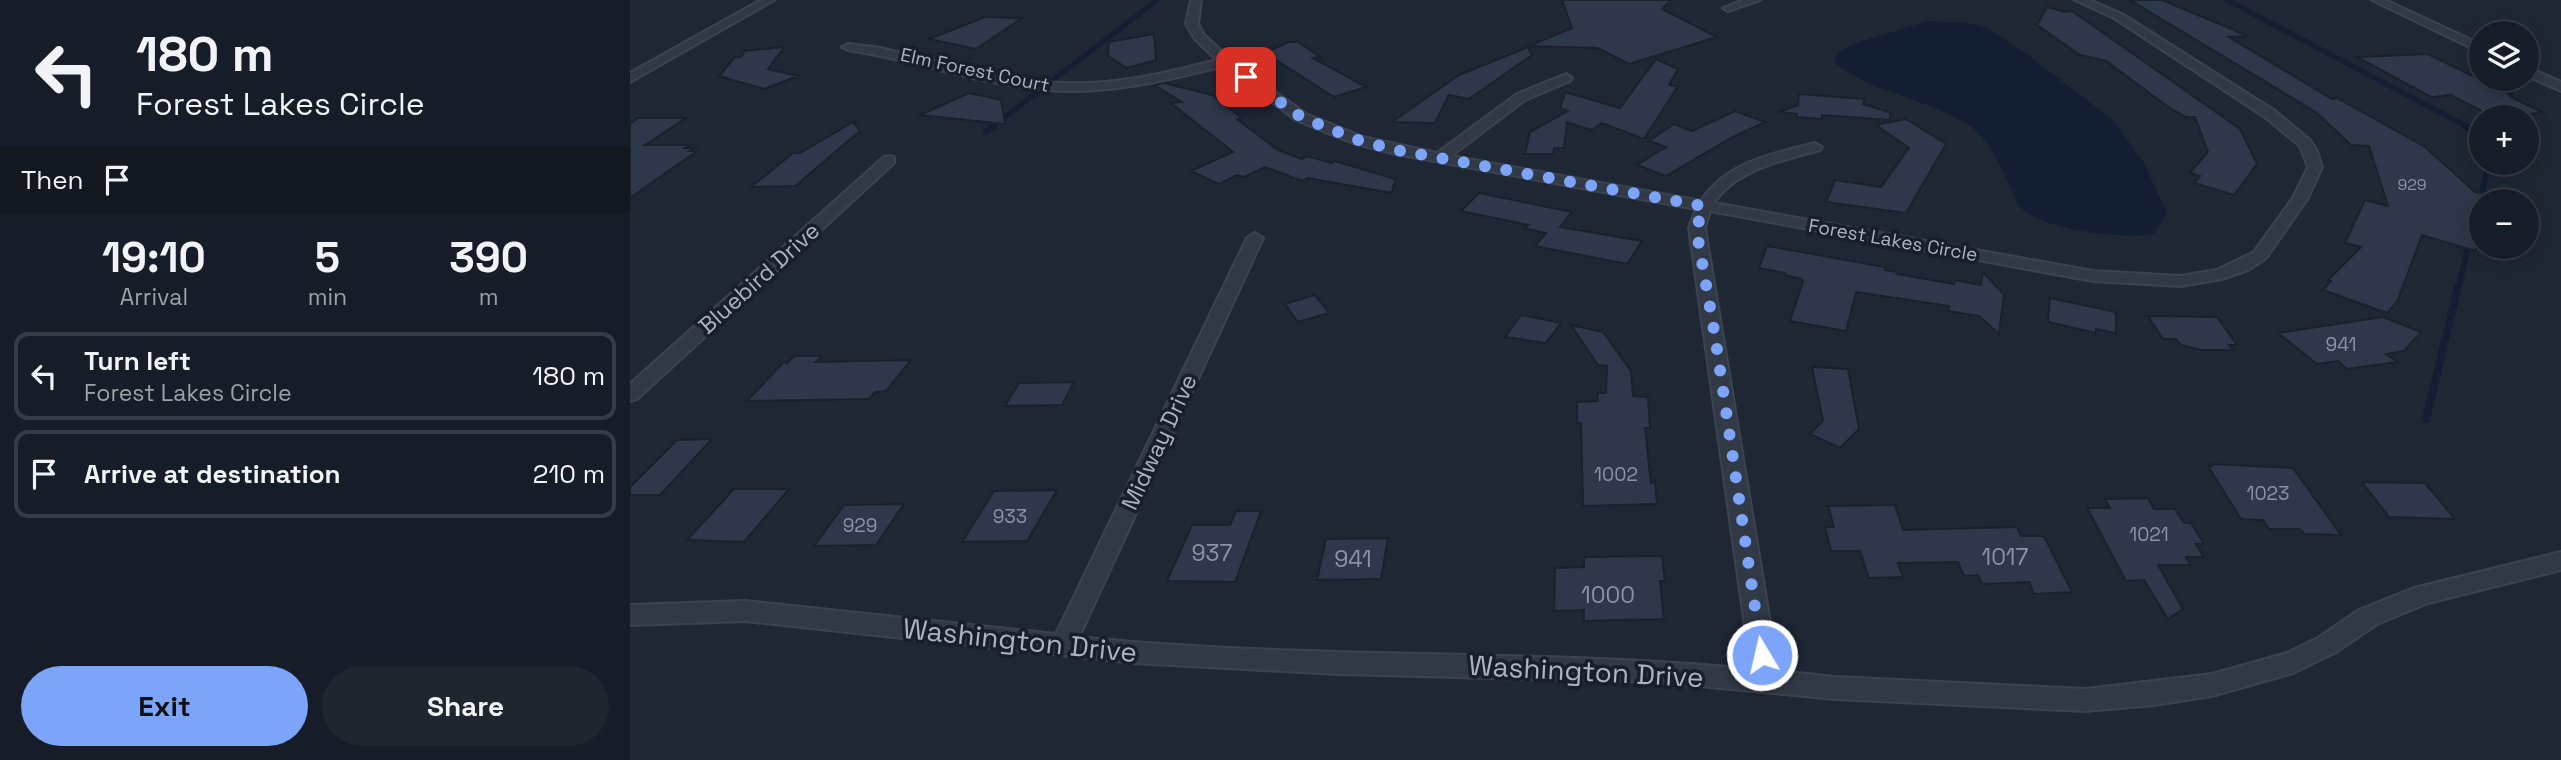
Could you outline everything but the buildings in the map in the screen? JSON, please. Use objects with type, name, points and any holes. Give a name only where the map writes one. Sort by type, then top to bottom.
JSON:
[{"type":"street","points":[[630,78],[769,0]]},
{"type":"street","name":"Forest Lakes Circle","points":[[1196,0],[1192,24],[1206,46],[1301,117],[1358,140],[1439,158],[2120,279],[2194,279],[2225,273],[2249,263],[2260,255],[2311,182],[2315,166],[2308,148],[2294,131],[2270,114],[2118,16],[2080,0]]},
{"type":"street","points":[[1728,8],[1755,0]]},
{"type":"street","points":[[2377,0],[2469,44]]},
{"type":"street","name":"Elm Forest Court","points":[[848,47],[903,55],[1029,83],[1062,87],[1096,87],[1145,81],[1226,62]]},
{"type":"street","points":[[2539,77],[2561,87]]},
{"type":"street","points":[[1439,158],[1521,97],[1566,78]]},
{"type":"street","points":[[1766,681],[1697,228],[1703,206],[1720,185],[1741,172],[1815,147]]},
{"type":"street","name":"Bluebird Drive","points":[[630,395],[889,160]]},
{"type":"street","name":"Midway Drive","points":[[1063,645],[1255,238]]},
{"type":"street","name":"Washington Drive","points":[[630,615],[745,611],[1133,653],[1338,663],[1659,671],[1835,688],[2086,700],[2212,685],[2293,662],[2327,645],[2368,617],[2423,595],[2561,561]]},
{"type":"water","points":[[1927,21],[1967,23],[1987,28],[2029,56],[2113,120],[2144,163],[2167,213],[2154,234],[2123,235],[2084,231],[2047,222],[2032,215],[2020,207],[1994,154],[1984,139],[1970,126],[1937,109],[1884,90],[1835,63],[1838,54],[1851,45]]},
{"type":"waterway","points":[[992,127],[1157,0]]},
{"type":"waterway","points":[[2227,0],[2468,127]]},
{"type":"waterway","points":[[986,132],[994,126]]},
{"type":"waterway","points":[[2464,126],[2469,128]]},
{"type":"waterway","points":[[2483,189],[2486,175]]},
{"type":"waterway","points":[[2458,289],[2469,244]]},
{"type":"waterway","points":[[2426,419],[2458,287]]},
{"type":"route","points":[[1246,77],[1301,117],[1358,140],[1396,150],[1703,206],[1697,228],[1698,239],[1762,655]]}]
